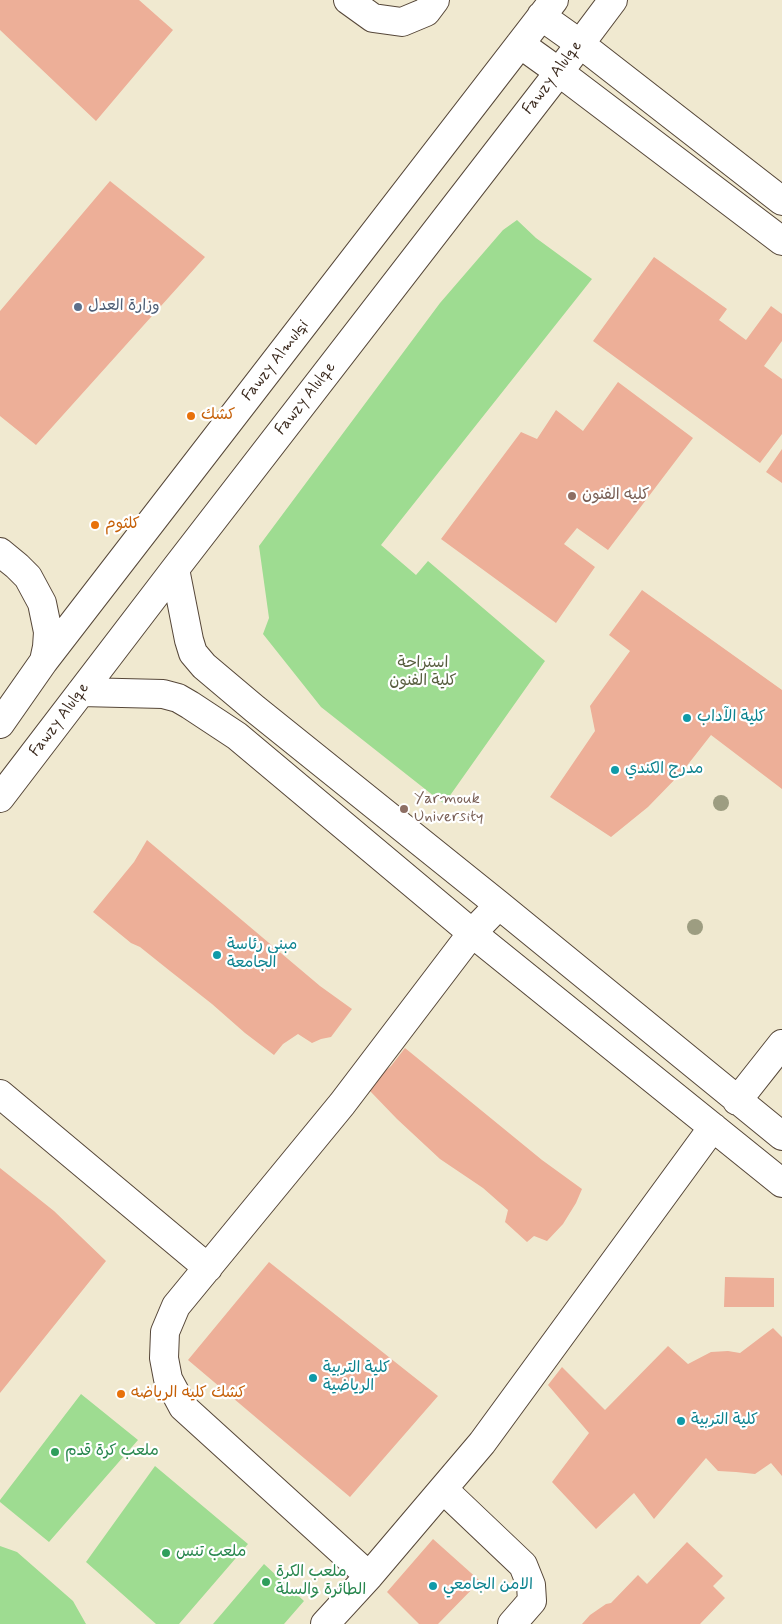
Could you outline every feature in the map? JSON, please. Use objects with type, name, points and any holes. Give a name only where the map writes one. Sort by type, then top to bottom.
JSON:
[{"type":"street","points":[[348,0],[373,18],[402,22],[426,12],[435,0]]},
{"type":"street","name":"Fawzy Alulqe","points":[[0,798],[613,0]]},
{"type":"street","points":[[547,8],[579,43],[782,201]]},
{"type":"street","name":"Fawzy Almulqi","points":[[0,724],[44,661],[547,8]]},
{"type":"street","points":[[520,44],[780,235]]},
{"type":"street","points":[[0,552],[28,576],[42,603],[48,632],[44,661]]},
{"type":"street","points":[[175,569],[189,640],[193,653],[204,666],[782,1136]]},
{"type":"street","points":[[81,692],[163,694],[178,698],[237,736],[472,933],[782,1183]]},
{"type":"street","points":[[237,736],[255,709]]},
{"type":"street","points":[[369,1576],[183,1407],[168,1379],[164,1358],[165,1332],[176,1306],[342,1104],[472,933],[499,905]]},
{"type":"street","points":[[737,1100],[782,1044]]},
{"type":"street","points":[[688,1107],[701,1103],[706,1098],[709,1092],[710,1078]]},
{"type":"street","points":[[0,1094],[208,1268]]},
{"type":"street","points":[[736,1146],[734,1133],[737,1126],[747,1118],[754,1117],[760,1119]]},
{"type":"street","points":[[333,1621],[482,1444],[713,1127]]},
{"type":"street","points":[[443,1489],[523,1565],[531,1585],[532,1601],[512,1624]]},
{"type":"green space","name":"استراحة كلية الفنون","points":[[517,220],[536,238],[592,279],[381,545],[416,575],[428,561],[545,661],[444,804],[321,707],[263,634],[269,618],[259,546],[440,303],[503,230]]},
{"type":"green space","points":[[81,1394],[138,1440],[49,1542],[0,1502],[0,1500]]},
{"type":"green space","name":"ملعب تنس","points":[[155,1466],[248,1544],[179,1624],[156,1624],[86,1562]]},
{"type":"green space","points":[[0,1546],[17,1552],[73,1601],[86,1624],[0,1624]]},
{"type":"green space","name":"ملعب الكرة الطائرة والسلة","points":[[264,1564],[304,1601],[284,1624],[213,1624]]},
{"type":"building","points":[[0,0],[139,0],[173,30],[96,121],[0,30]]},
{"type":"building","points":[[110,181],[205,257],[36,445],[0,416],[0,311]]},
{"type":"building","points":[[654,257],[727,309],[719,320],[746,340],[771,306],[782,314],[782,341],[764,366],[782,379],[782,434],[760,463],[593,341]]},
{"type":"building","points":[[618,382],[693,438],[608,550],[577,528],[564,544],[595,567],[556,623],[441,539],[521,432],[537,439],[556,410],[583,431]]},
{"type":"building","points":[[782,449],[782,483],[766,472]]},
{"type":"building","name":"كلية الآداب","points":[[642,590],[782,690],[782,789],[711,735],[682,772],[648,807],[611,837],[550,797],[595,731],[590,706],[630,651],[609,635]]},
{"type":"building","name":"مبنى رئاسة الجامعة","points":[[147,840],[320,986],[352,1009],[331,1037],[312,1043],[298,1034],[283,1044],[274,1055],[140,947],[131,943],[93,912],[134,862]]},
{"type":"building","points":[[405,1048],[542,1160],[582,1189],[563,1224],[547,1241],[534,1236],[527,1242],[505,1222],[508,1210],[483,1188],[440,1159],[370,1091],[378,1077],[391,1066]]},
{"type":"building","points":[[0,1168],[54,1211],[106,1261],[0,1393]]},
{"type":"building","name":"كلية التربية الرياضية","points":[[269,1262],[438,1396],[350,1497],[188,1360]]},
{"type":"building","points":[[725,1277],[774,1278],[774,1307],[724,1307]]},
{"type":"building","name":"كلية التربية","points":[[773,1328],[782,1337],[782,1476],[771,1463],[755,1474],[718,1471],[706,1458],[654,1519],[634,1493],[596,1529],[552,1482],[589,1433],[548,1385],[562,1367],[605,1410],[668,1346],[688,1364],[711,1352],[728,1351],[740,1353]]},
{"type":"building","name":"الامن الجامعي","points":[[433,1539],[480,1581],[438,1624],[419,1624],[387,1592]]},
{"type":"building","points":[[687,1542],[723,1576],[713,1586],[725,1598],[700,1624],[582,1624],[590,1615],[606,1604],[611,1603],[638,1575],[647,1584]]},
{"type":"place","name":"وزارة العدل","points":[[78,307]]},
{"type":"place","name":"كشك","points":[[191,416]]},
{"type":"place","name":"كليه الفنون","points":[[572,496]]},
{"type":"place","name":"كلثوم","points":[[95,525]]},
{"type":"place","name":"كلية الآداب","points":[[687,718]]},
{"type":"place","name":"مدرج الكندي","points":[[615,770]]},
{"type":"place","name":"Yarmouk University","points":[[404,809]]},
{"type":"place","name":"مبنى رئاسة الجامعة","points":[[217,955]]},
{"type":"place","name":"كلية التربية الرياضية","points":[[313,1378]]},
{"type":"place","name":"كشك كليه الرياضه","points":[[121,1394]]},
{"type":"place","name":"كلية التربية","points":[[681,1421]]},
{"type":"place","name":"ملعب كرة قدم","points":[[55,1452]]},
{"type":"place","name":"ملعب تنس","points":[[166,1553]]},
{"type":"place","name":"ملعب الكرة الطائرة والسلة","points":[[266,1582]]},
{"type":"place","name":"الامن الجامعي","points":[[433,1586]]}]
